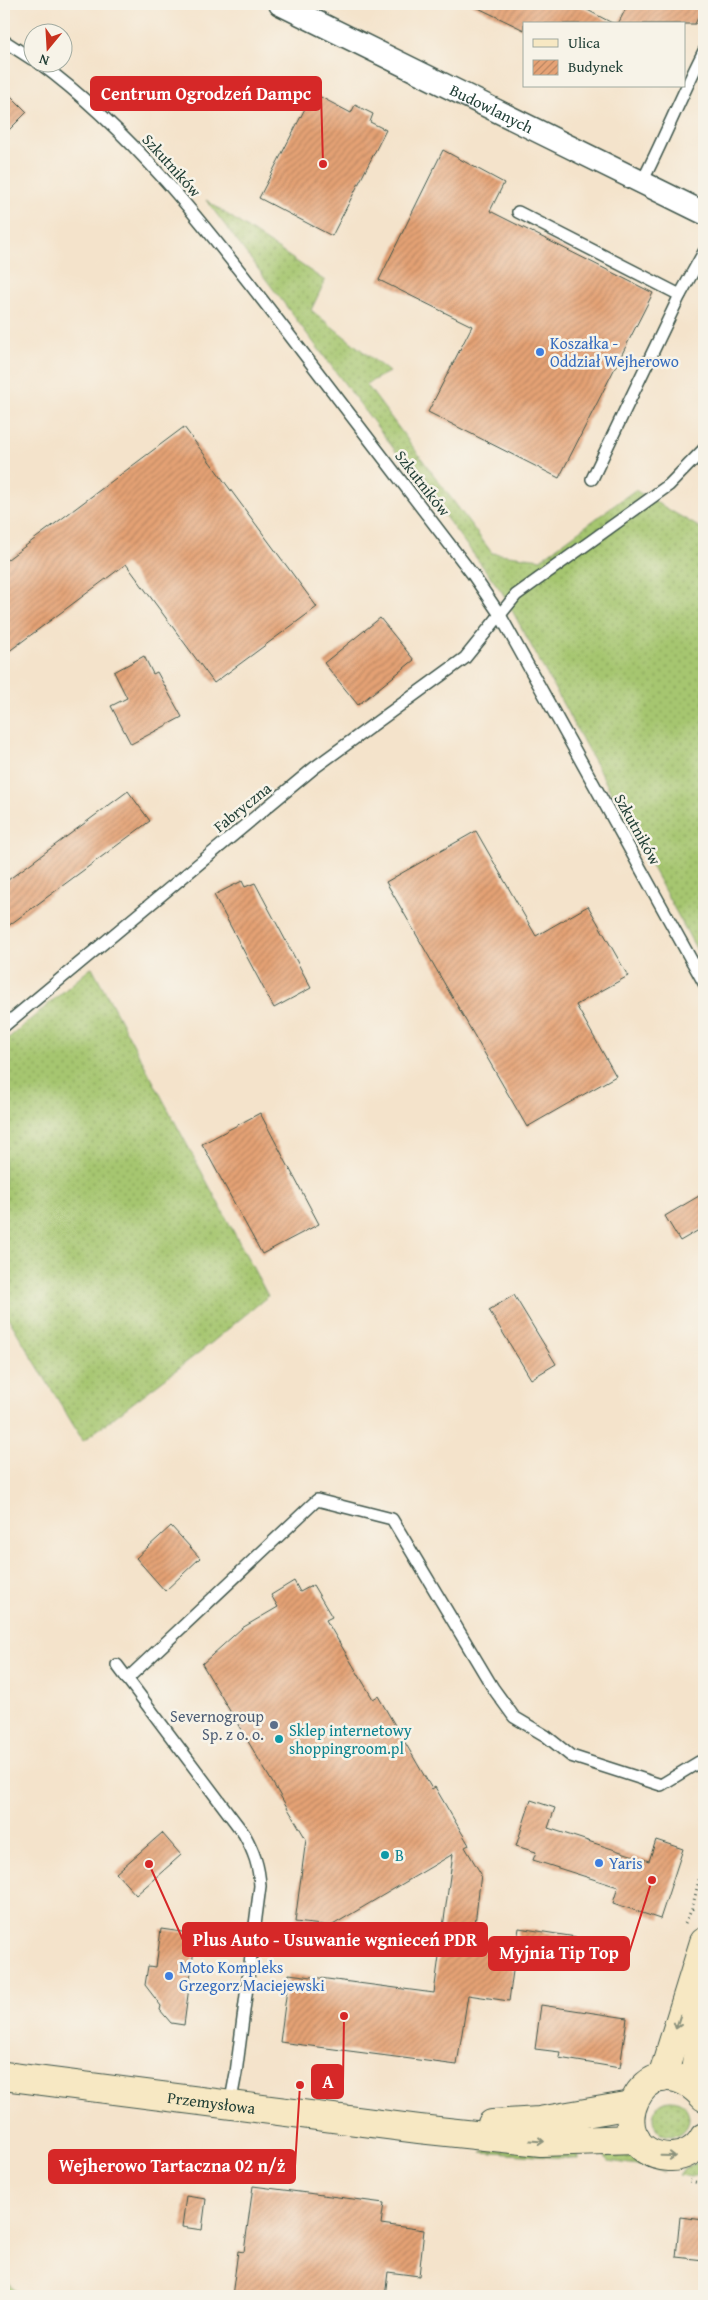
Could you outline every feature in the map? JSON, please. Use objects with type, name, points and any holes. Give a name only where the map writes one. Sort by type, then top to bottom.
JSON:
[{"type":"street","name":"Budowlanych","points":[[280,4],[704,213]]},
{"type":"street","points":[[662,2078],[694,1934]]},
{"type":"street","points":[[703,2141],[688,2153],[673,2157],[658,2156],[646,2150],[636,2139],[630,2123],[632,2106],[638,2093],[649,2083],[662,2078],[678,2078],[698,2091],[704,1953]]},
{"type":"street","name":"Przemysłowa","points":[[4,2076],[419,2129],[541,2142],[636,2139]]},
{"type":"street","name":"Przemysłowa","points":[[419,2129],[539,2121],[632,2106]]},
{"type":"lane","points":[[4,41],[22,53]]},
{"type":"lane","points":[[686,87],[704,51]]},
{"type":"lane","name":"Szkutników","points":[[52,72],[76,90],[119,131],[208,230],[473,575],[500,615],[704,983]]},
{"type":"lane","points":[[642,182],[686,88]]},
{"type":"lane","points":[[518,212],[680,295]]},
{"type":"lane","points":[[592,479],[680,295],[704,252]]},
{"type":"lane","name":"Fabryczna","points":[[4,1026],[314,768],[466,658],[516,595],[668,485],[704,449]]},
{"type":"lane","points":[[127,1679],[317,1500],[392,1519],[493,1688],[514,1716],[546,1736],[571,1756],[661,1785],[699,1762],[704,1764]]},
{"type":"lane","points":[[117,1666],[244,1834],[254,1852],[259,1868],[260,1886],[236,2073],[230,2105]]},
{"type":"path","points":[[694,1934],[692,1909],[704,1859]]},
{"type":"green space","points":[[206,200],[325,281],[311,310],[389,372],[366,384],[492,553],[541,559],[635,490],[704,530],[704,963],[502,592]]},
{"type":"green space","points":[[92,967],[268,1296],[210,1344],[83,1441],[4,1311],[4,1042]]},
{"type":"green space","points":[[671,2100],[684,2105],[689,2118],[684,2131],[671,2136],[658,2131],[653,2118],[658,2105]]},
{"type":"green space","points":[[604,2147],[625,2149],[664,2172],[644,2166],[609,2161],[605,2157]]},
{"type":"green space","points":[[577,2148],[578,2159],[481,2152],[489,2149]]},
{"type":"green space","points":[[704,2159],[704,2170],[692,2177],[679,2175],[684,2168]]},
{"type":"green space","points":[[4,2277],[21,2296],[4,2296]]},
{"type":"building","points":[[470,4],[576,4],[610,22],[523,22],[523,30]]},
{"type":"building","points":[[628,4],[704,4],[695,24],[686,24],[686,22],[619,22]]},
{"type":"building","points":[[4,89],[27,112],[4,135]]},
{"type":"building","points":[[313,93],[351,113],[355,105],[373,114],[370,122],[386,130],[332,236],[259,198]]},
{"type":"building","name":"Koszałka - Oddział Wejherowo","points":[[443,150],[504,183],[490,211],[653,293],[559,478],[428,412],[472,326],[379,280]]},
{"type":"building","points":[[184,427],[317,607],[214,683],[126,564],[4,655],[4,562]]},
{"type":"building","points":[[380,618],[414,660],[358,705],[324,663]]},
{"type":"building","points":[[144,656],[153,674],[157,672],[182,717],[131,744],[111,706],[127,698],[114,672]]},
{"type":"building","points":[[128,791],[150,821],[4,929],[4,883]]},
{"type":"building","points":[[476,831],[536,936],[588,906],[628,976],[576,1005],[616,1076],[527,1127],[386,882]]},
{"type":"building","points":[[242,881],[245,887],[255,883],[311,988],[274,1008],[214,895]]},
{"type":"building","points":[[260,1113],[319,1224],[262,1254],[202,1144]]},
{"type":"building","points":[[704,1193],[704,1227],[680,1241],[665,1216]]},
{"type":"building","points":[[514,1295],[556,1364],[531,1379],[489,1310]]},
{"type":"building","points":[[171,1526],[200,1558],[165,1591],[136,1558]]},
{"type":"building","points":[[294,1581],[300,1592],[313,1585],[332,1617],[326,1620],[373,1699],[378,1696],[432,1789],[435,1787],[469,1845],[465,1847],[481,1874],[472,1949],[515,1956],[509,2001],[468,1995],[457,2065],[280,2042],[289,1974],[434,1993],[453,1854],[331,1926],[295,1922],[306,1839],[202,1664],[242,1628],[278,1607],[271,1595]]},
{"type":"building","points":[[531,1800],[555,1808],[548,1828],[649,1861],[656,1840],[683,1849],[660,1919],[613,1903],[618,1887],[533,1860],[536,1852],[516,1846]]},
{"type":"building","points":[[162,1833],[181,1855],[136,1895],[116,1873]]},
{"type":"building","points":[[519,1928],[576,1937],[573,1956],[516,1947]]},
{"type":"building","name":"Moto Kompleks Grzegorz Maciejewski","points":[[161,1929],[196,1934],[184,2025],[171,2023],[160,2010],[161,2006],[145,1985],[148,1966],[156,1967]]},
{"type":"building","points":[[541,2005],[627,2018],[620,2068],[559,2058],[560,2052],[535,2049]]},
{"type":"building","points":[[253,2186],[384,2203],[381,2224],[424,2230],[419,2276],[388,2272],[385,2296],[232,2296],[238,2251],[244,2252]]},
{"type":"building","points":[[186,2196],[206,2199],[202,2230],[182,2227]]},
{"type":"building","points":[[680,2217],[704,2220],[704,2260],[676,2257]]},
{"type":"place","name":"Centrum Ogrodzeń Dampc","points":[[323,164]]},
{"type":"place","name":"Koszałka - Oddział Wejherowo","points":[[540,352]]},
{"type":"place","name":"Severnogroup Sp. z o. o.","points":[[274,1725]]},
{"type":"place","name":"Sklep internetowy shoppingroom.pl","points":[[279,1739]]},
{"type":"place","name":"B","points":[[385,1855]]},
{"type":"place","name":"Yaris","points":[[599,1863]]},
{"type":"place","name":"Plus Auto - Usuwanie wgnieceń PDR","points":[[149,1864]]},
{"type":"place","name":"Myjnia Tip Top","points":[[652,1880]]},
{"type":"place","name":"Moto Kompleks Grzegorz Maciejewski","points":[[169,1976]]},
{"type":"place","name":"A","points":[[344,2016]]},
{"type":"place","name":"Wejherowo Tartaczna 02 n/ż","points":[[300,2085]]}]
